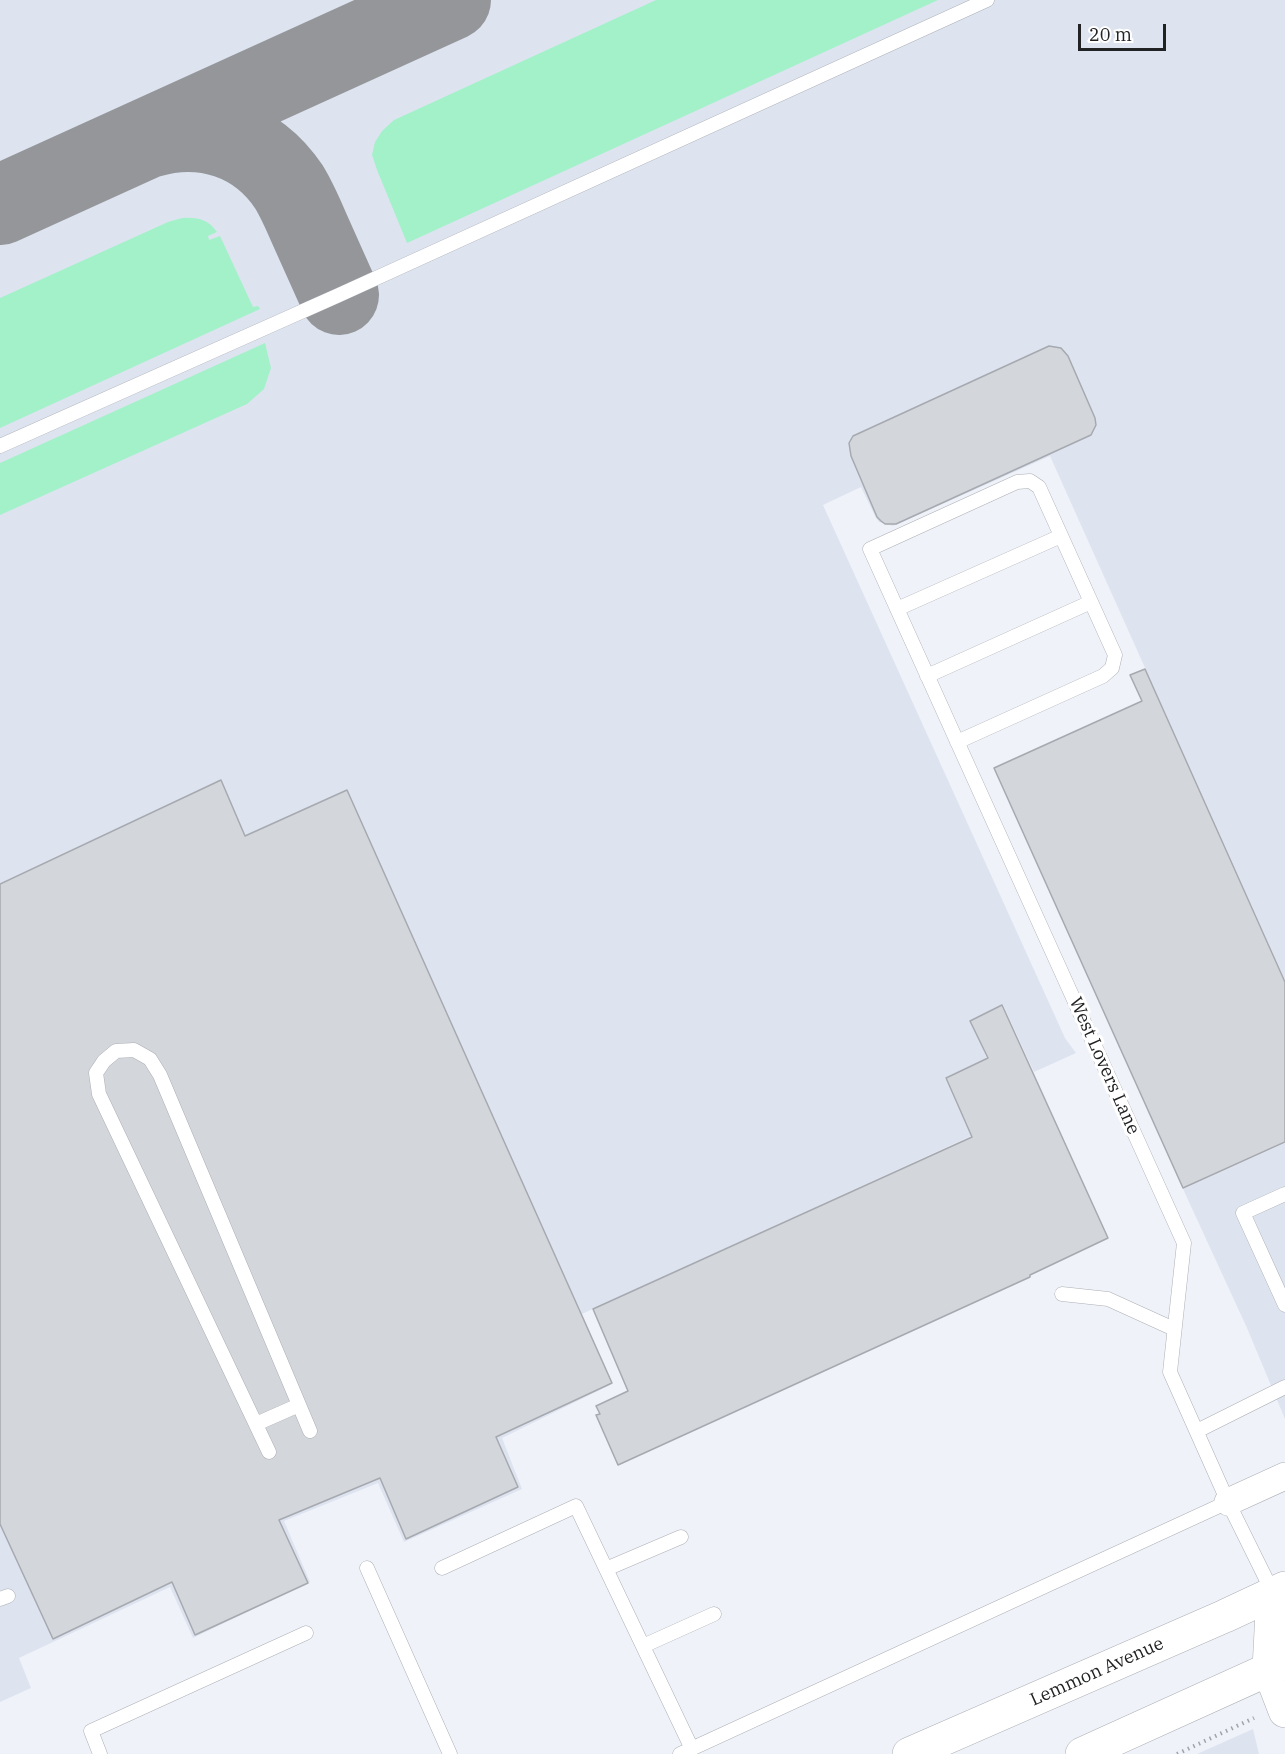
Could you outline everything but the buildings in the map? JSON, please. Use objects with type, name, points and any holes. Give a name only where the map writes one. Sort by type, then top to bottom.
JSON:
[{"type":"main road","name":"West Lovers Lane","points":[[1274,1713],[1281,1595]]},
{"type":"main road","name":"Lemmon Avenue","points":[[909,1754],[1225,1616],[1281,1595]]},
{"type":"main road","points":[[1082,1754],[1277,1666]]},
{"type":"street","points":[[1228,1502],[1285,1476]]},
{"type":"lane","points":[[0,446],[339,295],[987,0]]},
{"type":"lane","name":"West Lovers Lane","points":[[1061,536],[1039,487],[1030,481],[1017,482],[870,549],[1184,1244],[1170,1372],[1228,1502],[1281,1595]]},
{"type":"lane","points":[[897,609],[1061,536],[1115,655],[1112,668],[1103,676],[957,742]]},
{"type":"lane","points":[[927,676],[1091,602]]},
{"type":"lane","points":[[269,1452],[99,1094],[96,1073],[104,1061],[116,1051],[134,1050],[150,1059],[160,1075],[310,1431]]},
{"type":"lane","points":[[1285,1194],[1243,1213],[1285,1305]]},
{"type":"lane","points":[[1062,1294],[1108,1299],[1174,1329]]},
{"type":"lane","points":[[1197,1431],[1285,1387]]},
{"type":"lane","points":[[256,1425],[299,1406]]},
{"type":"lane","points":[[442,1568],[576,1506],[643,1646],[686,1751],[1228,1502]]},
{"type":"lane","points":[[606,1569],[681,1537]]},
{"type":"lane","points":[[366,1568],[450,1754]]},
{"type":"lane","points":[[643,1646],[714,1614]]},
{"type":"lane","points":[[100,1754],[91,1731],[306,1634]]},
{"type":"path","points":[[1177,1754],[1274,1713]]},
{"type":"shaded area","points":[[0,0],[1285,0],[1285,980],[1050,456],[893,526],[879,522],[861,487],[823,505],[1065,1038],[1076,1053],[1034,1072],[1003,1005],[971,1020],[987,1058],[945,1078],[971,1136],[582,1314],[612,1384],[502,1438],[522,1489],[404,1542],[378,1483],[284,1521],[310,1582],[193,1638],[170,1587],[19,1658],[31,1688],[0,1702]]},
{"type":"shaded area","points":[[1285,1143],[1285,1419],[1247,1328],[1183,1189]]},
{"type":"shaded area","points":[[1253,1729],[1259,1754],[1197,1754]]},
{"type":"green space","points":[[656,0],[938,0],[407,243],[372,155],[375,142],[382,131],[394,120]]},
{"type":"green space","points":[[182,218],[202,220],[214,228],[217,232],[208,236],[209,240],[220,236],[253,307],[258,306],[260,309],[0,428],[0,298],[168,222]]},
{"type":"green space","points":[[265,343],[271,368],[264,389],[247,404],[0,515],[0,463]]},
{"type":"taxiway","points":[[0,205],[451,0]]},
{"type":"taxiway","points":[[149,138],[189,132],[209,134],[227,138],[261,157],[276,170],[292,192],[339,295]]}]
